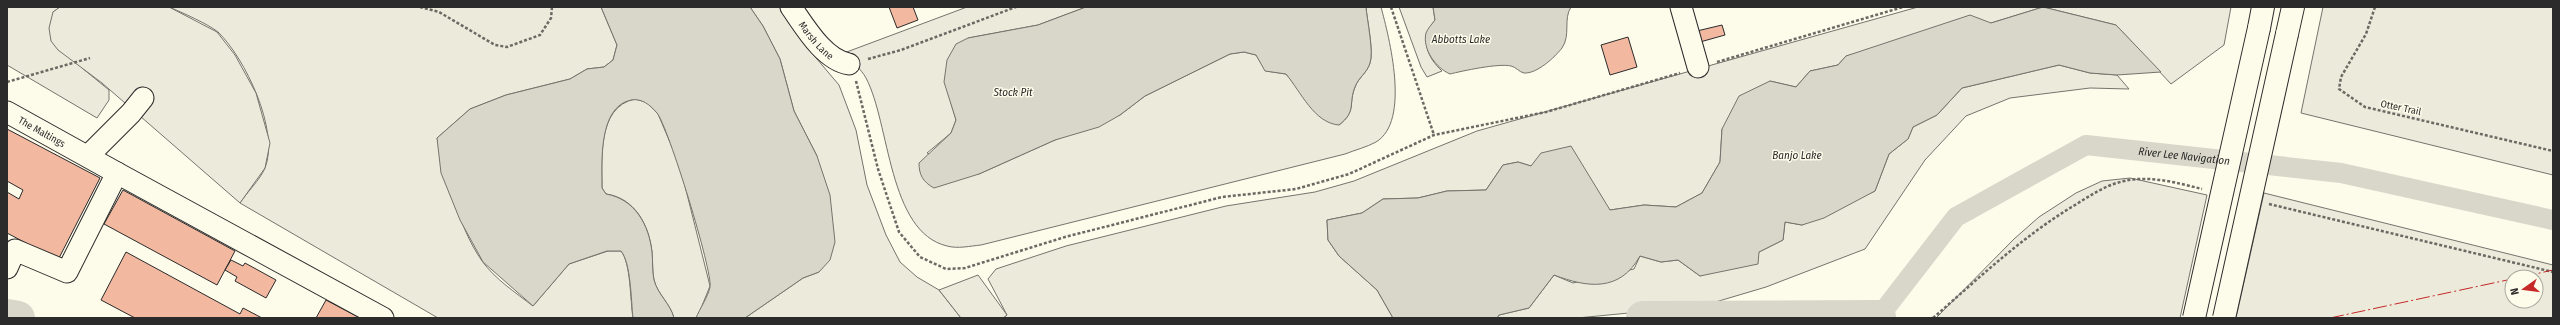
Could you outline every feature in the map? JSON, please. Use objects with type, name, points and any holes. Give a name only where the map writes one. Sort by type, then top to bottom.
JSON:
[{"type":"highway","points":[[2224,318],[2293,7]]},
{"type":"highway","points":[[2194,318],[2261,17]]},
{"type":"street","name":"Marsh Lane","points":[[791,7],[806,29],[833,58],[840,63],[850,64]]},
{"type":"street","points":[[1681,7],[1698,67]]},
{"type":"street","points":[[82,153],[131,113],[143,98]]},
{"type":"street","name":"The Maltings","points":[[7,112],[383,318]]},
{"type":"street","points":[[10,254],[67,272],[117,173]]},
{"type":"path","points":[[420,7],[439,12],[495,45],[507,47],[540,35],[551,18],[552,7]]},
{"type":"path","points":[[1016,7],[901,50],[850,64],[861,94],[878,169],[899,232],[920,257],[946,269],[965,268],[1065,237],[1222,197],[1296,190],[1349,174],[1434,135],[1546,112],[1903,7]]},
{"type":"path","points":[[1391,7],[1434,135]]},
{"type":"path","name":"Otter Trail","points":[[2375,7],[2366,34],[2341,77],[2339,89],[2348,97],[2365,107],[2553,151]]},
{"type":"path","points":[[7,82],[90,58]]},
{"type":"path","points":[[1933,318],[2021,241],[2104,187],[2126,181],[2165,180]]},
{"type":"path","points":[[2356,224],[2553,272]]},
{"type":"shaded area","points":[[7,7],[60,7],[53,12],[82,68],[109,90],[109,100],[97,118],[7,65]]},
{"type":"shaded area","points":[[60,7],[169,7],[217,32],[235,55],[256,93],[270,143],[265,168],[240,203],[102,83],[58,50],[51,41],[49,28],[53,12]]},
{"type":"shaded area","points":[[169,7],[601,7],[617,45],[613,60],[604,67],[587,69],[570,79],[506,95],[470,109],[437,138],[455,201],[466,232],[482,261],[499,280],[533,306],[569,264],[608,251],[621,251],[627,264],[633,318],[438,318],[240,203],[263,172],[268,153],[268,135],[264,116],[257,96],[239,59],[218,32]]},
{"type":"shaded area","points":[[750,7],[779,7],[811,52],[839,85],[856,130],[867,185],[886,235],[900,262],[917,277],[939,290],[961,318],[745,318],[803,278],[819,272],[817,156],[794,111],[780,59],[763,26]]},
{"type":"shaded area","points":[[967,7],[1086,7],[1038,25],[968,38],[951,103],[956,120],[951,133],[927,153],[979,174],[1055,140],[1120,115],[1145,96],[1230,54],[1244,52],[1256,55],[1266,71],[1286,74],[1300,91],[1339,125],[1348,116],[1355,87],[1370,63],[1371,44],[1366,7],[1381,7],[1385,21],[1395,78],[1393,116],[1387,131],[1376,142],[1345,154],[981,245],[960,247],[947,246],[928,237],[913,220],[902,199],[893,174],[874,98],[866,78],[859,68],[844,53]]},
{"type":"shaded area","points":[[1399,7],[1433,7],[1435,20],[1428,34],[1427,47],[1432,59],[1442,71],[1427,77],[1421,67]]},
{"type":"shaded area","points":[[1918,7],[2043,7],[1991,23],[1846,56],[1838,65],[1810,71],[1796,87],[1770,81],[1722,129],[1720,162],[1702,193],[1676,207],[1644,205],[1610,210],[1531,166],[1518,162],[1503,165],[1486,190],[1447,191],[1418,198],[1383,199],[1362,213],[1327,220],[1328,240],[1339,256],[1377,290],[1393,318],[1003,318],[1007,315],[988,279],[996,269],[1066,246],[1226,206],[1315,192],[1354,181],[1477,131]]},
{"type":"shaded area","points":[[2043,7],[2231,7],[2224,45],[2171,84],[2116,25]]},
{"type":"shaded area","points":[[2323,7],[2553,7],[2553,175],[2301,113]]},
{"type":"shaded area","points":[[2059,65],[2090,73],[2117,75],[2129,89],[2090,88],[2010,98],[1966,116],[1925,160],[1865,249],[1766,287],[1702,306],[1577,318],[1497,318],[1499,315],[1529,308],[1554,275],[1573,283],[1634,269],[1640,256],[1661,262],[1678,260],[1700,276],[1759,252],[1783,240],[1785,222],[1802,225],[1875,191],[1889,154],[1908,139],[1913,127],[1937,115],[1962,88]]},
{"type":"shaded area","points":[[635,99],[646,102],[658,114],[680,166],[710,286],[697,318],[674,318],[654,280],[652,252],[648,232],[644,223],[633,207],[625,201],[606,194],[602,188],[602,149],[608,123],[614,112],[623,104]]},
{"type":"shaded area","points":[[2130,178],[2207,195],[2180,318],[1936,318],[2014,239],[2039,217],[2076,193],[2102,181]]},
{"type":"shaded area","points":[[2264,193],[2553,265],[2553,318],[2236,318]]},
{"type":"shaded area","points":[[978,275],[1007,315],[1003,318],[961,318],[939,290]]},
{"type":"water","points":[[601,7],[750,7],[763,26],[780,59],[794,111],[817,156],[830,195],[835,242],[830,260],[819,272],[803,278],[745,318],[696,318],[708,295],[710,287],[705,255],[689,199],[663,124],[652,107],[639,100],[631,100],[620,105],[613,113],[607,124],[602,151],[602,188],[606,194],[625,201],[633,207],[644,223],[648,232],[652,252],[654,280],[674,318],[633,318],[629,273],[621,251],[607,251],[569,264],[533,306],[483,262],[460,220],[441,173],[437,138],[470,109],[506,95],[570,79],[587,69],[604,67],[613,60],[617,45]]},
{"type":"water","name":"Stock Pit","points":[[1086,7],[1366,7],[1371,44],[1371,58],[1369,67],[1355,87],[1348,116],[1339,125],[1322,119],[1315,113],[1286,74],[1265,71],[1256,55],[1244,52],[1230,54],[1145,96],[1120,115],[1099,127],[1055,140],[979,174],[934,188],[924,181],[921,175],[919,163],[951,133],[956,120],[944,82],[947,60],[956,44],[968,38],[1038,25]]},
{"type":"water","name":"Abbotts Lake","points":[[1433,7],[1571,7],[1567,17],[1565,43],[1555,56],[1540,68],[1529,73],[1524,73],[1514,67],[1505,65],[1450,74],[1435,63],[1426,45],[1426,33],[1435,20]]},
{"type":"water","name":"Banjo Lake","points":[[2043,7],[2116,25],[2161,72],[2117,75],[2090,73],[2059,65],[1962,88],[1937,115],[1913,127],[1908,139],[1889,154],[1875,191],[1824,218],[1802,225],[1785,222],[1783,240],[1759,252],[1758,264],[1700,276],[1678,260],[1661,262],[1640,256],[1632,268],[1623,276],[1602,284],[1579,283],[1554,275],[1529,308],[1499,315],[1497,318],[1393,318],[1377,290],[1339,256],[1328,240],[1327,220],[1362,213],[1383,199],[1418,198],[1447,191],[1486,190],[1503,165],[1518,162],[1531,166],[1541,153],[1571,146],[1610,210],[1644,205],[1676,207],[1702,193],[1720,162],[1722,129],[1739,96],[1770,81],[1796,87],[1810,71],[1838,65],[1846,56],[1970,15],[1991,23]]},
{"type":"building","points":[[889,7],[913,7],[918,20],[897,28]]},
{"type":"building","points":[[1722,25],[1725,35],[1700,42],[1697,31]]},
{"type":"building","points":[[1628,37],[1637,67],[1610,75],[1601,45]]},
{"type":"building","points":[[7,129],[100,178],[58,260],[7,233],[7,192],[19,199],[23,190],[7,181]]},
{"type":"building","points":[[123,190],[235,251],[217,285],[104,224]]},
{"type":"building","points":[[126,252],[240,314],[243,308],[262,318],[135,318],[101,300]]},
{"type":"building","points":[[231,260],[243,266],[245,263],[276,280],[266,298],[235,281],[237,277],[225,270]]},
{"type":"building","points":[[326,300],[360,318],[316,318]]},
{"type":"waterway","name":"River Lee Navigation","points":[[1878,318],[1956,217],[2086,145],[2341,173],[2553,220]]},
{"type":"waterway","points":[[7,316],[18,318]]},
{"type":"waterway","points":[[1643,318],[1879,317]]},
{"type":"power","points":[[2544,272],[2553,270]]},
{"type":"power","points":[[2330,318],[2504,281]]}]
